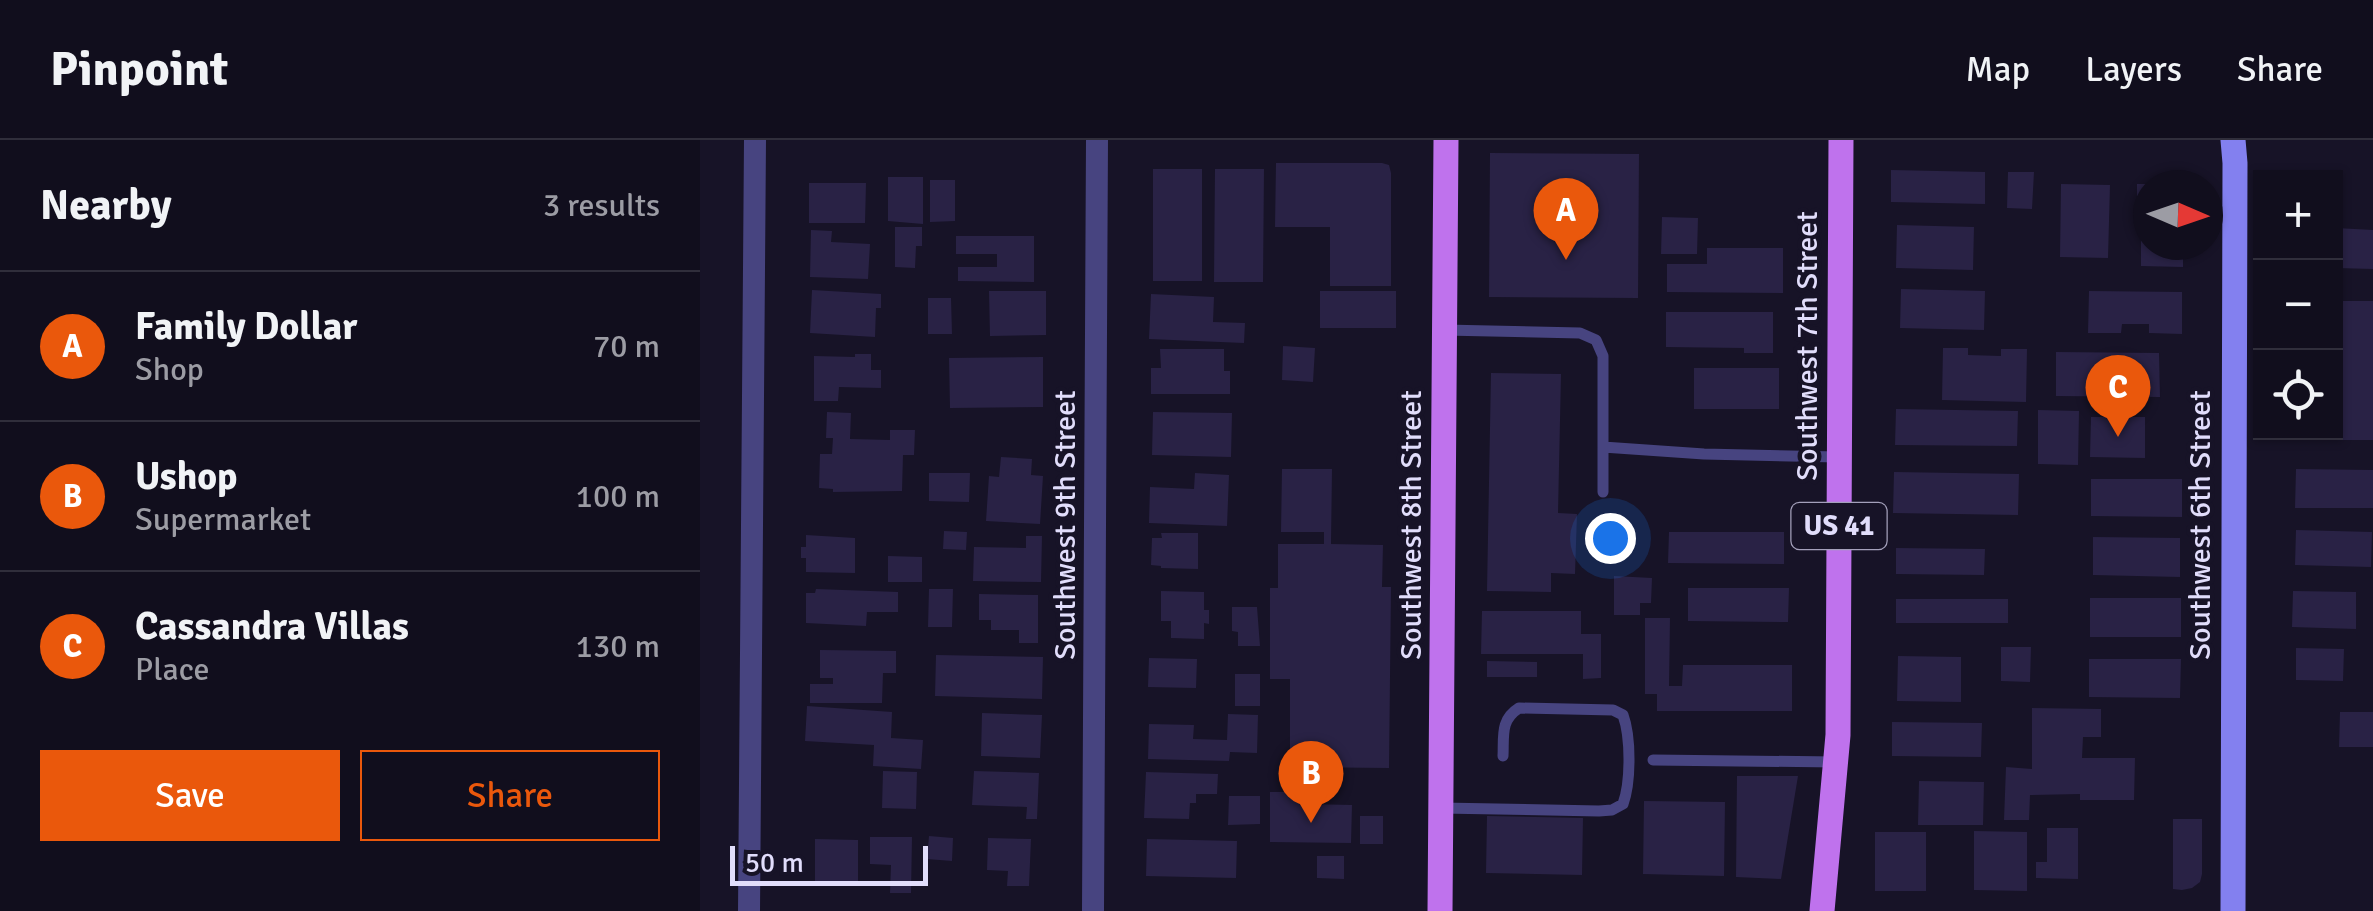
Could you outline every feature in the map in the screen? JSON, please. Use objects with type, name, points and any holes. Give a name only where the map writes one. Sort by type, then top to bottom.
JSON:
[{"type":"main road","name":"Southwest 8th Street","points":[[1440,911],[1446,140]]},
{"type":"main road","name":"Southwest 7th Street","points":[[1822,911],[1836,762],[1841,140]]},
{"type":"street","points":[[749,911],[755,140]]},
{"type":"street","name":"Southwest 9th Street","points":[[1093,911],[1097,140]]},
{"type":"street","name":"Southwest 6th Street","points":[[2233,140],[2233,911]]},
{"type":"lane","points":[[1444,330],[1580,334],[1596,340],[1603,356],[1603,492]]},
{"type":"lane","points":[[1602,447],[1839,457]]},
{"type":"lane","points":[[1441,808],[1612,810],[1623,804],[1627,793],[1628,728],[1623,715],[1613,710],[1519,708],[1508,714],[1504,723],[1503,756]]},
{"type":"lane","points":[[1653,760],[1836,762]]},
{"type":"building","points":[[1490,153],[1639,154],[1638,298],[1489,297]]},
{"type":"building","points":[[1276,163],[1389,165],[1391,286],[1330,286],[1330,227],[1275,227]]},
{"type":"building","points":[[1153,169],[1202,169],[1202,281],[1153,281]]},
{"type":"building","points":[[1215,169],[1264,169],[1263,282],[1214,282]]},
{"type":"building","points":[[1891,170],[1985,172],[1985,204],[1891,202]]},
{"type":"building","points":[[2008,172],[2034,172],[2032,209],[2007,208]]},
{"type":"building","points":[[888,177],[923,177],[923,224],[888,221]]},
{"type":"building","points":[[930,180],[955,180],[955,221],[930,222]]},
{"type":"building","points":[[809,183],[866,183],[865,223],[809,223]]},
{"type":"building","points":[[2061,184],[2110,185],[2108,258],[2060,257]]},
{"type":"building","points":[[1662,217],[1698,218],[1697,254],[1661,254]]},
{"type":"building","points":[[1897,225],[1974,227],[1973,270],[1896,268]]},
{"type":"building","points":[[895,227],[922,227],[922,246],[916,246],[915,268],[895,267]]},
{"type":"building","points":[[2343,228],[2373,230],[2373,269],[2343,268]]},
{"type":"building","points":[[811,230],[832,231],[831,242],[870,244],[868,279],[810,277]]},
{"type":"building","points":[[956,236],[1034,236],[1034,282],[958,281],[958,267],[997,267],[997,254],[956,254]]},
{"type":"building","points":[[1707,248],[1783,248],[1783,293],[1667,292],[1667,264],[1707,264]]},
{"type":"building","points":[[2141,260],[2183,260],[2183,267],[2141,266]]},
{"type":"building","points":[[1901,289],[1985,291],[1984,330],[1900,328]]},
{"type":"building","points":[[812,290],[881,294],[881,308],[876,308],[875,337],[810,333]]},
{"type":"building","points":[[989,291],[1046,291],[1046,335],[990,336]]},
{"type":"building","points":[[1320,291],[1396,291],[1396,328],[1320,328]]},
{"type":"building","points":[[2089,291],[2182,292],[2182,334],[2149,333],[2149,324],[2122,324],[2121,333],[2088,333]]},
{"type":"building","points":[[1151,294],[1214,297],[1213,322],[1245,323],[1244,343],[1149,339]]},
{"type":"building","points":[[928,298],[951,298],[952,334],[928,334]]},
{"type":"building","points":[[2343,301],[2373,301],[2373,440],[2343,440]]},
{"type":"building","points":[[1666,312],[1773,312],[1773,353],[1744,353],[1744,348],[1666,347]]},
{"type":"building","points":[[1283,346],[1315,348],[1313,382],[1282,380]]},
{"type":"building","points":[[1943,348],[1968,348],[1968,355],[2001,356],[2001,349],[2027,349],[2026,402],[1942,400]]},
{"type":"building","points":[[1160,349],[1224,349],[1224,371],[1230,371],[1230,394],[1151,394],[1151,368],[1161,368]]},
{"type":"building","points":[[2056,352],[2159,353],[2160,397],[2056,396]]},
{"type":"building","points":[[871,354],[871,370],[881,370],[881,388],[839,387],[838,401],[814,401],[814,356]]},
{"type":"building","points":[[1043,357],[1043,407],[950,408],[949,358]]},
{"type":"building","points":[[1694,368],[1779,368],[1779,409],[1694,409]]},
{"type":"building","points":[[1491,373],[1561,374],[1558,513],[1577,514],[1575,574],[1551,573],[1551,592],[1487,591]]},
{"type":"building","points":[[1896,409],[2018,411],[2017,446],[1895,445]]},
{"type":"building","points":[[2038,410],[2079,411],[2078,465],[2038,464]]},
{"type":"building","points":[[827,412],[851,413],[850,439],[890,440],[890,430],[915,430],[914,455],[903,455],[902,491],[833,492],[819,488],[820,454],[832,454],[833,438],[826,438]]},
{"type":"building","points":[[1153,412],[1232,413],[1231,457],[1152,455]]},
{"type":"building","points":[[2091,417],[2145,417],[2145,458],[2090,457]]},
{"type":"building","points":[[1001,457],[1032,459],[1031,475],[1043,476],[1040,524],[986,521],[989,476],[999,477]]},
{"type":"building","points":[[1282,469],[1332,469],[1331,544],[1383,545],[1382,587],[1391,587],[1389,768],[1290,767],[1290,679],[1270,679],[1270,588],[1278,588],[1278,544],[1324,544],[1324,532],[1281,532]]},
{"type":"building","points":[[2296,469],[2373,470],[2373,508],[2295,508]]},
{"type":"building","points":[[1894,472],[2019,474],[2018,515],[1893,513]]},
{"type":"building","points":[[929,473],[970,473],[969,502],[929,501]]},
{"type":"building","points":[[1195,473],[1229,475],[1227,526],[1149,523],[1150,487],[1194,489]]},
{"type":"building","points":[[2091,479],[2182,479],[2182,517],[2091,516]]},
{"type":"building","points":[[2296,530],[2372,532],[2371,567],[2295,565]]},
{"type":"building","points":[[944,531],[967,532],[966,550],[943,549]]},
{"type":"building","points":[[1669,532],[1784,532],[1784,564],[1668,563]]},
{"type":"building","points":[[1161,533],[1198,533],[1198,569],[1151,565],[1152,538],[1162,538]]},
{"type":"building","points":[[806,535],[855,538],[855,573],[806,572],[801,547],[806,547]]},
{"type":"building","points":[[1026,536],[1042,536],[1041,582],[973,581],[974,547],[1026,548]]},
{"type":"building","points":[[2093,537],[2180,538],[2180,577],[2093,575]]},
{"type":"building","points":[[1896,548],[1985,549],[1984,575],[1896,574]]},
{"type":"building","points":[[888,556],[922,557],[922,582],[888,582]]},
{"type":"building","points":[[1614,576],[1652,578],[1651,603],[1640,603],[1640,615],[1614,615]]},
{"type":"building","points":[[1688,588],[1789,588],[1788,622],[1688,621]]},
{"type":"building","points":[[816,589],[898,592],[898,612],[867,612],[866,626],[806,623],[806,593],[815,593]]},
{"type":"building","points":[[929,589],[953,589],[952,627],[928,627]]},
{"type":"building","points":[[1161,591],[1204,592],[1209,624],[1204,623],[1204,639],[1171,638],[1171,621],[1161,621]]},
{"type":"building","points":[[2293,591],[2356,592],[2356,629],[2292,627]]},
{"type":"building","points":[[979,594],[1038,595],[1038,643],[1019,643],[1019,630],[991,630],[991,620],[979,620]]},
{"type":"building","points":[[2090,598],[2181,598],[2181,637],[2090,637]]},
{"type":"building","points":[[1896,599],[2008,599],[2008,623],[1896,623]]},
{"type":"building","points":[[1232,607],[1257,607],[1260,646],[1238,646],[1238,632],[1232,631]]},
{"type":"building","points":[[1482,611],[1581,611],[1581,634],[1601,634],[1601,678],[1583,679],[1583,654],[1481,654]]},
{"type":"building","points":[[1645,618],[1670,618],[1669,686],[1682,686],[1683,665],[1792,665],[1792,711],[1657,711],[1657,694],[1645,694]]},
{"type":"building","points":[[2001,647],[2031,647],[2030,682],[2001,681]]},
{"type":"building","points":[[2296,648],[2344,649],[2343,681],[2296,680]]},
{"type":"building","points":[[820,650],[896,651],[896,673],[883,673],[882,703],[810,703],[810,684],[833,684],[833,678],[820,678]]},
{"type":"building","points":[[936,655],[1043,657],[1042,699],[935,696]]},
{"type":"building","points":[[1898,656],[1961,657],[1961,702],[1897,701]]},
{"type":"building","points":[[1149,658],[1197,659],[1196,688],[1148,687]]},
{"type":"building","points":[[2089,659],[2181,659],[2180,698],[2089,697]]},
{"type":"building","points":[[1487,661],[1537,662],[1537,677],[1487,677]]},
{"type":"building","points":[[1235,674],[1260,674],[1260,706],[1235,706]]},
{"type":"building","points":[[807,706],[892,712],[891,738],[923,740],[921,769],[873,766],[874,745],[805,741]]},
{"type":"building","points":[[2032,708],[2101,709],[2101,737],[2083,737],[2082,758],[2135,758],[2134,800],[2080,800],[2080,794],[2030,795],[2029,820],[2004,820],[2006,767],[2032,769]]},
{"type":"building","points":[[2340,712],[2373,712],[2373,747],[2339,747]]},
{"type":"building","points":[[982,713],[1042,715],[1040,758],[981,756]]},
{"type":"building","points":[[1228,714],[1258,715],[1257,753],[1230,752],[1229,761],[1148,759],[1149,724],[1194,725],[1193,739],[1227,740]]},
{"type":"building","points":[[1892,722],[1982,723],[1981,757],[1892,756]]},
{"type":"building","points":[[883,771],[917,772],[916,809],[882,808]]},
{"type":"building","points":[[974,771],[1039,773],[1037,819],[1026,819],[1027,807],[972,805]]},
{"type":"building","points":[[1146,772],[1218,774],[1217,794],[1196,794],[1196,803],[1190,803],[1189,819],[1144,818]]},
{"type":"building","points":[[1737,776],[1798,776],[1781,879],[1736,877]]},
{"type":"building","points":[[1919,781],[1984,782],[1983,825],[1918,825]]},
{"type":"building","points":[[1270,792],[1309,792],[1308,804],[1352,805],[1351,843],[1270,842]]},
{"type":"building","points":[[1229,796],[1260,796],[1260,824],[1228,825]]},
{"type":"building","points":[[1644,801],[1725,802],[1724,876],[1643,874]]},
{"type":"building","points":[[1360,816],[1383,816],[1383,844],[1360,844]]},
{"type":"building","points":[[1487,816],[1583,818],[1582,875],[1486,873]]},
{"type":"building","points":[[2173,819],[2202,819],[2200,882],[2182,890],[2173,889]]},
{"type":"building","points":[[2047,828],[2078,828],[2078,879],[2036,878],[2036,862],[2047,862]]},
{"type":"building","points":[[1974,831],[2027,832],[2027,891],[1974,890]]},
{"type":"building","points":[[1875,832],[1926,832],[1926,891],[1875,891]]},
{"type":"building","points":[[929,836],[953,838],[952,861],[927,859]]},
{"type":"building","points":[[870,837],[912,837],[911,893],[890,893],[891,865],[870,864]]},
{"type":"building","points":[[988,838],[1031,839],[1029,886],[1007,886],[1008,871],[987,870]]},
{"type":"building","points":[[815,839],[858,840],[858,881],[815,881]]},
{"type":"building","points":[[1147,839],[1237,841],[1236,878],[1146,876]]},
{"type":"building","points":[[1317,856],[1344,856],[1344,879],[1317,878]]},
{"type":"place","name":"Family Dollar","points":[[1566,260]]},
{"type":"place","name":"Cassandra Villas","points":[[2118,437]]},
{"type":"place","name":"Ushop","points":[[1311,823]]}]
